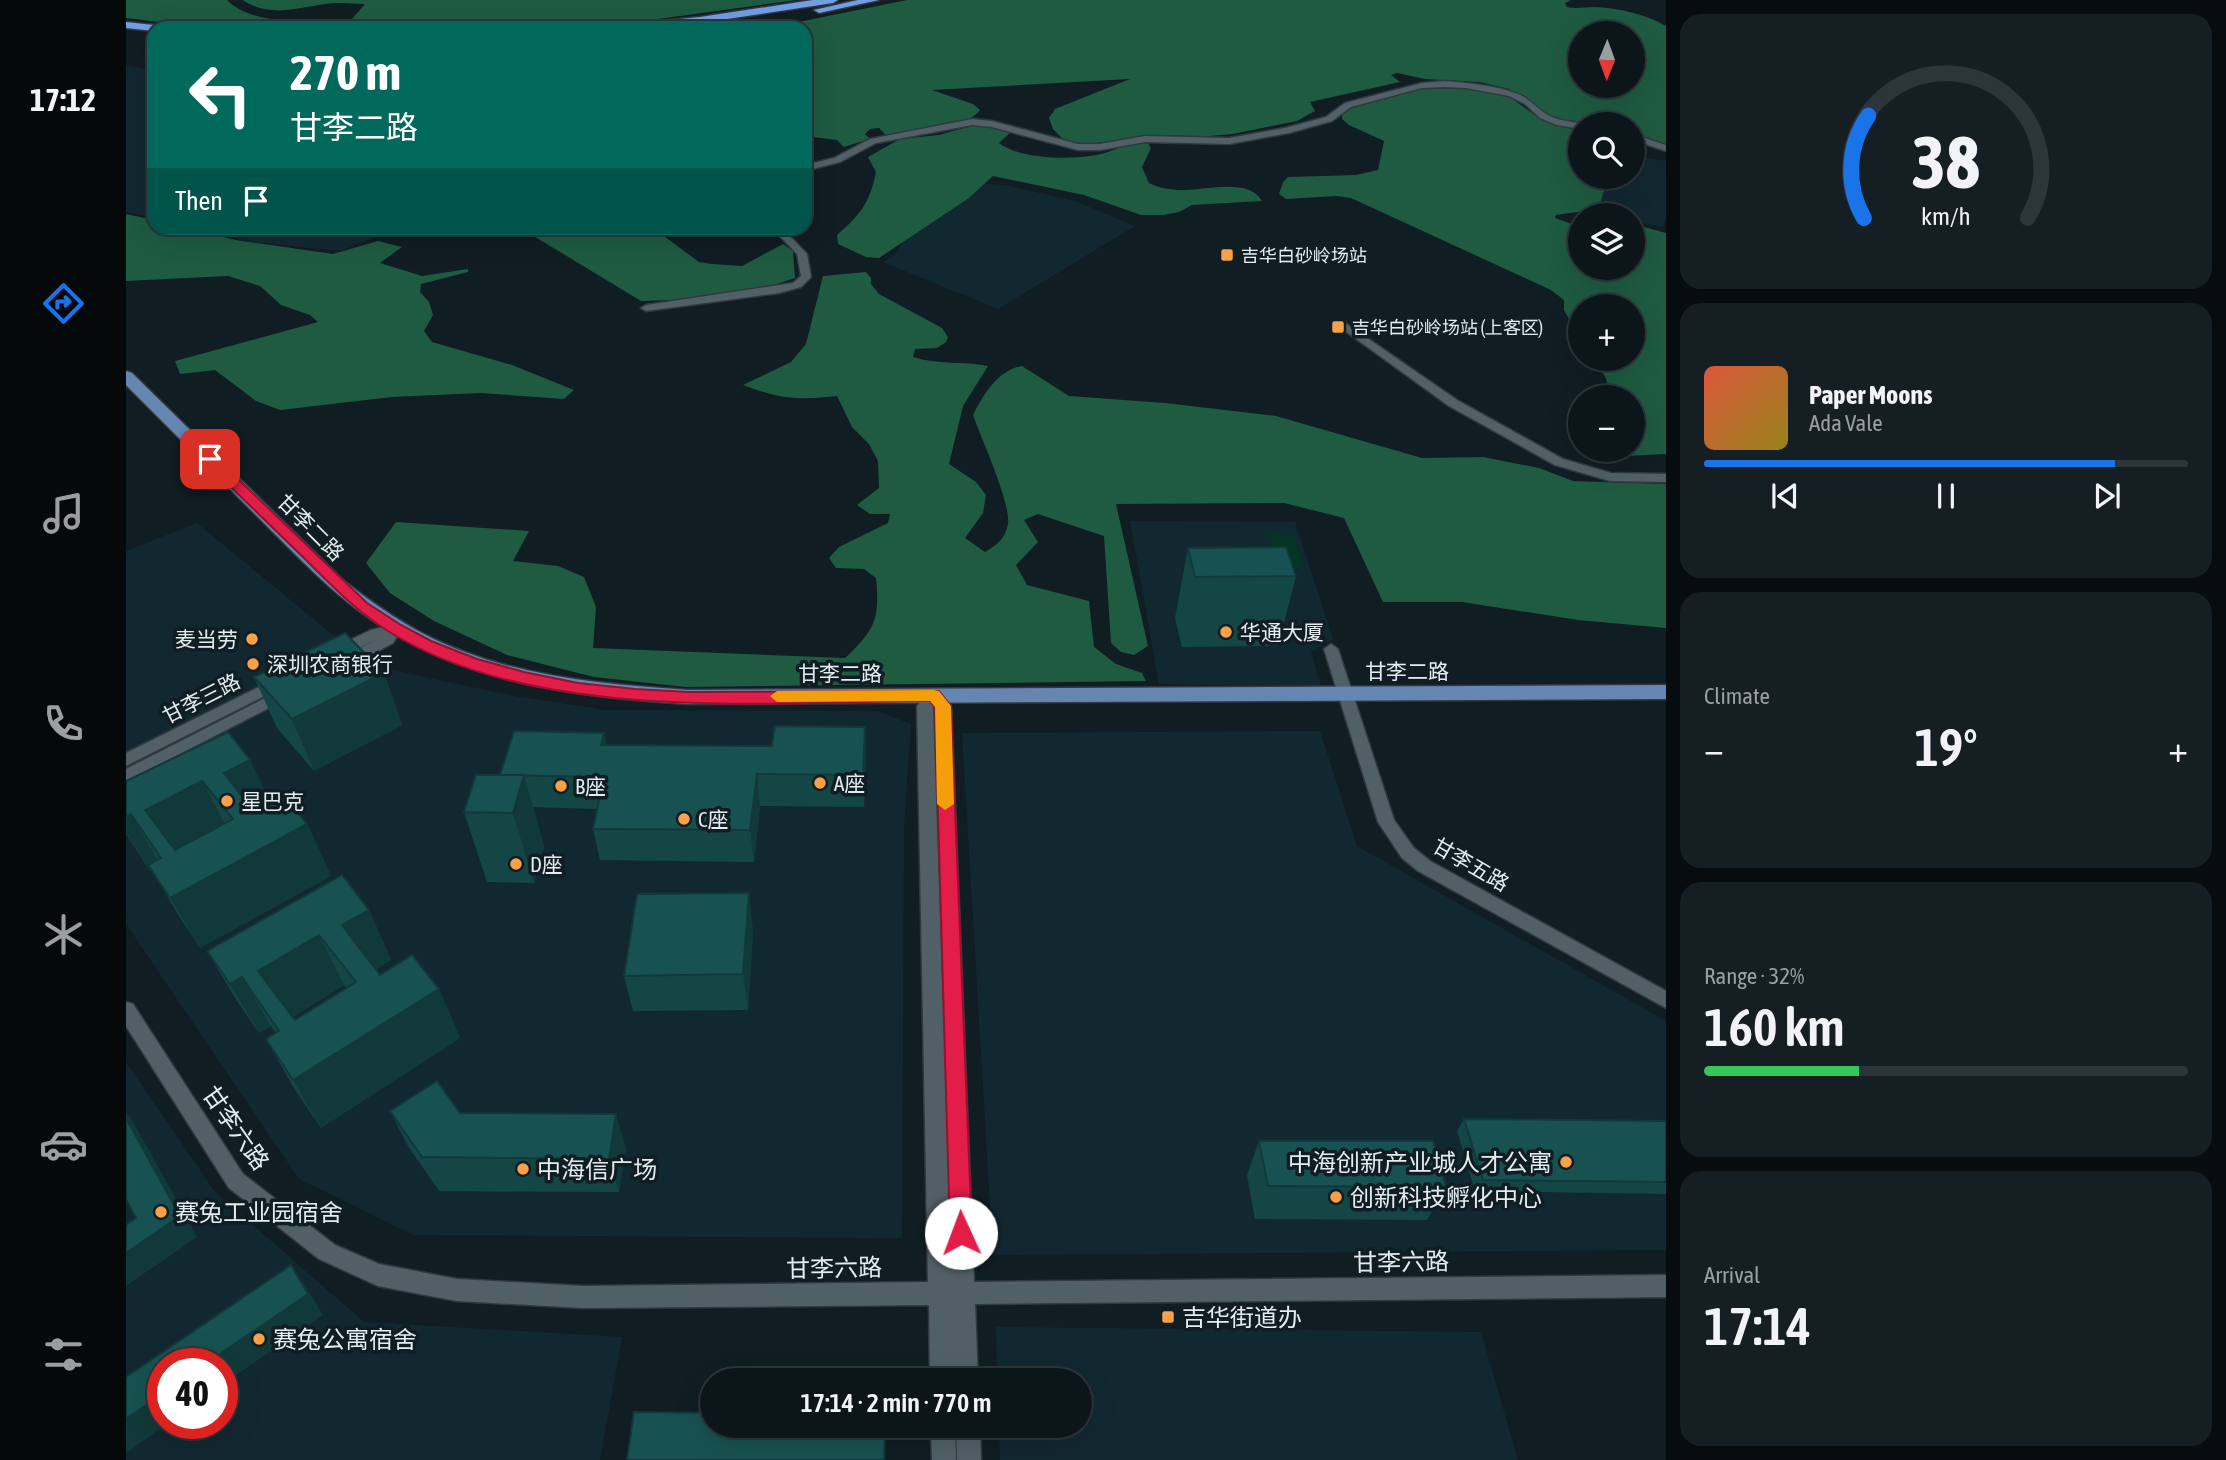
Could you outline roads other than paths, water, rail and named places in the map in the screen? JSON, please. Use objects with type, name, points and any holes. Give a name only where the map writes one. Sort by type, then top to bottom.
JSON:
[{"type":"highway","points":[[689,21],[833,0]]},
{"type":"highway","points":[[740,21],[874,0]]},
{"type":"highway","points":[[126,25],[147,27]]},
{"type":"highway","points":[[126,34],[147,36]]},
{"type":"main road","name":"甘李二路","points":[[126,376],[387,634]]},
{"type":"main road","name":"甘李二路","points":[[126,393],[322,591],[387,634],[463,672],[570,698],[685,708],[1666,692]]},
{"type":"main road","name":"甘李二路","points":[[1347,699],[1666,703]]},
{"type":"street","points":[[812,166],[837,160],[873,141],[972,122],[992,124],[1078,147],[1101,147],[1127,140],[1145,139],[1229,141],[1297,128],[1329,119],[1348,105],[1422,86],[1444,84],[1466,85],[1511,94],[1528,102],[1543,116],[1568,124]]},
{"type":"street","points":[[1645,141],[1666,148]]},
{"type":"street","points":[[646,308],[779,290],[797,285],[806,277],[805,257],[784,235]]},
{"type":"street","points":[[1341,323],[1453,403],[1559,462],[1610,477],[1666,478]]},
{"type":"street","points":[[323,667],[387,634]]},
{"type":"street","name":"甘李五路","points":[[1331,649],[1386,822],[1408,853],[1424,866],[1666,1000]]},
{"type":"street","name":"甘李三路","points":[[126,760],[299,679],[126,776]]},
{"type":"street","points":[[934,702],[966,1368]]},
{"type":"street","points":[[934,702],[942,1368]]},
{"type":"street","name":"甘李六路","points":[[126,1010],[236,1181],[327,1252],[378,1275],[457,1290],[583,1297],[1666,1286]]},
{"type":"street","points":[[943,1438],[944,1460]]},
{"type":"street","points":[[968,1438],[969,1460]]},
{"type":"place","name":"吉华白砂岭场站","points":[[1227,255]]},
{"type":"place","name":"吉华白砂岭场站 (上客区)","points":[[1338,327]]},
{"type":"place","name":"华通大厦","points":[[1226,632]]},
{"type":"place","name":"麦当劳","points":[[252,639]]},
{"type":"place","name":"深圳农商银行","points":[[253,664]]},
{"type":"place","name":"A座","points":[[820,783]]},
{"type":"place","name":"B座","points":[[561,786]]},
{"type":"place","name":"星巴克","points":[[227,801]]},
{"type":"place","name":"C座","points":[[684,819]]},
{"type":"place","name":"D座","points":[[516,864]]},
{"type":"place","name":"中海创新产业城人才公寓","points":[[1566,1162]]},
{"type":"place","name":"中海信广场","points":[[523,1169]]},
{"type":"place","name":"创新科技孵化中心","points":[[1336,1197]]},
{"type":"place","name":"赛兔工业园宿舍","points":[[161,1212]]},
{"type":"place","name":"吉华街道办","points":[[1168,1317]]},
{"type":"place","name":"赛兔公寓宿舍","points":[[259,1339]]}]
